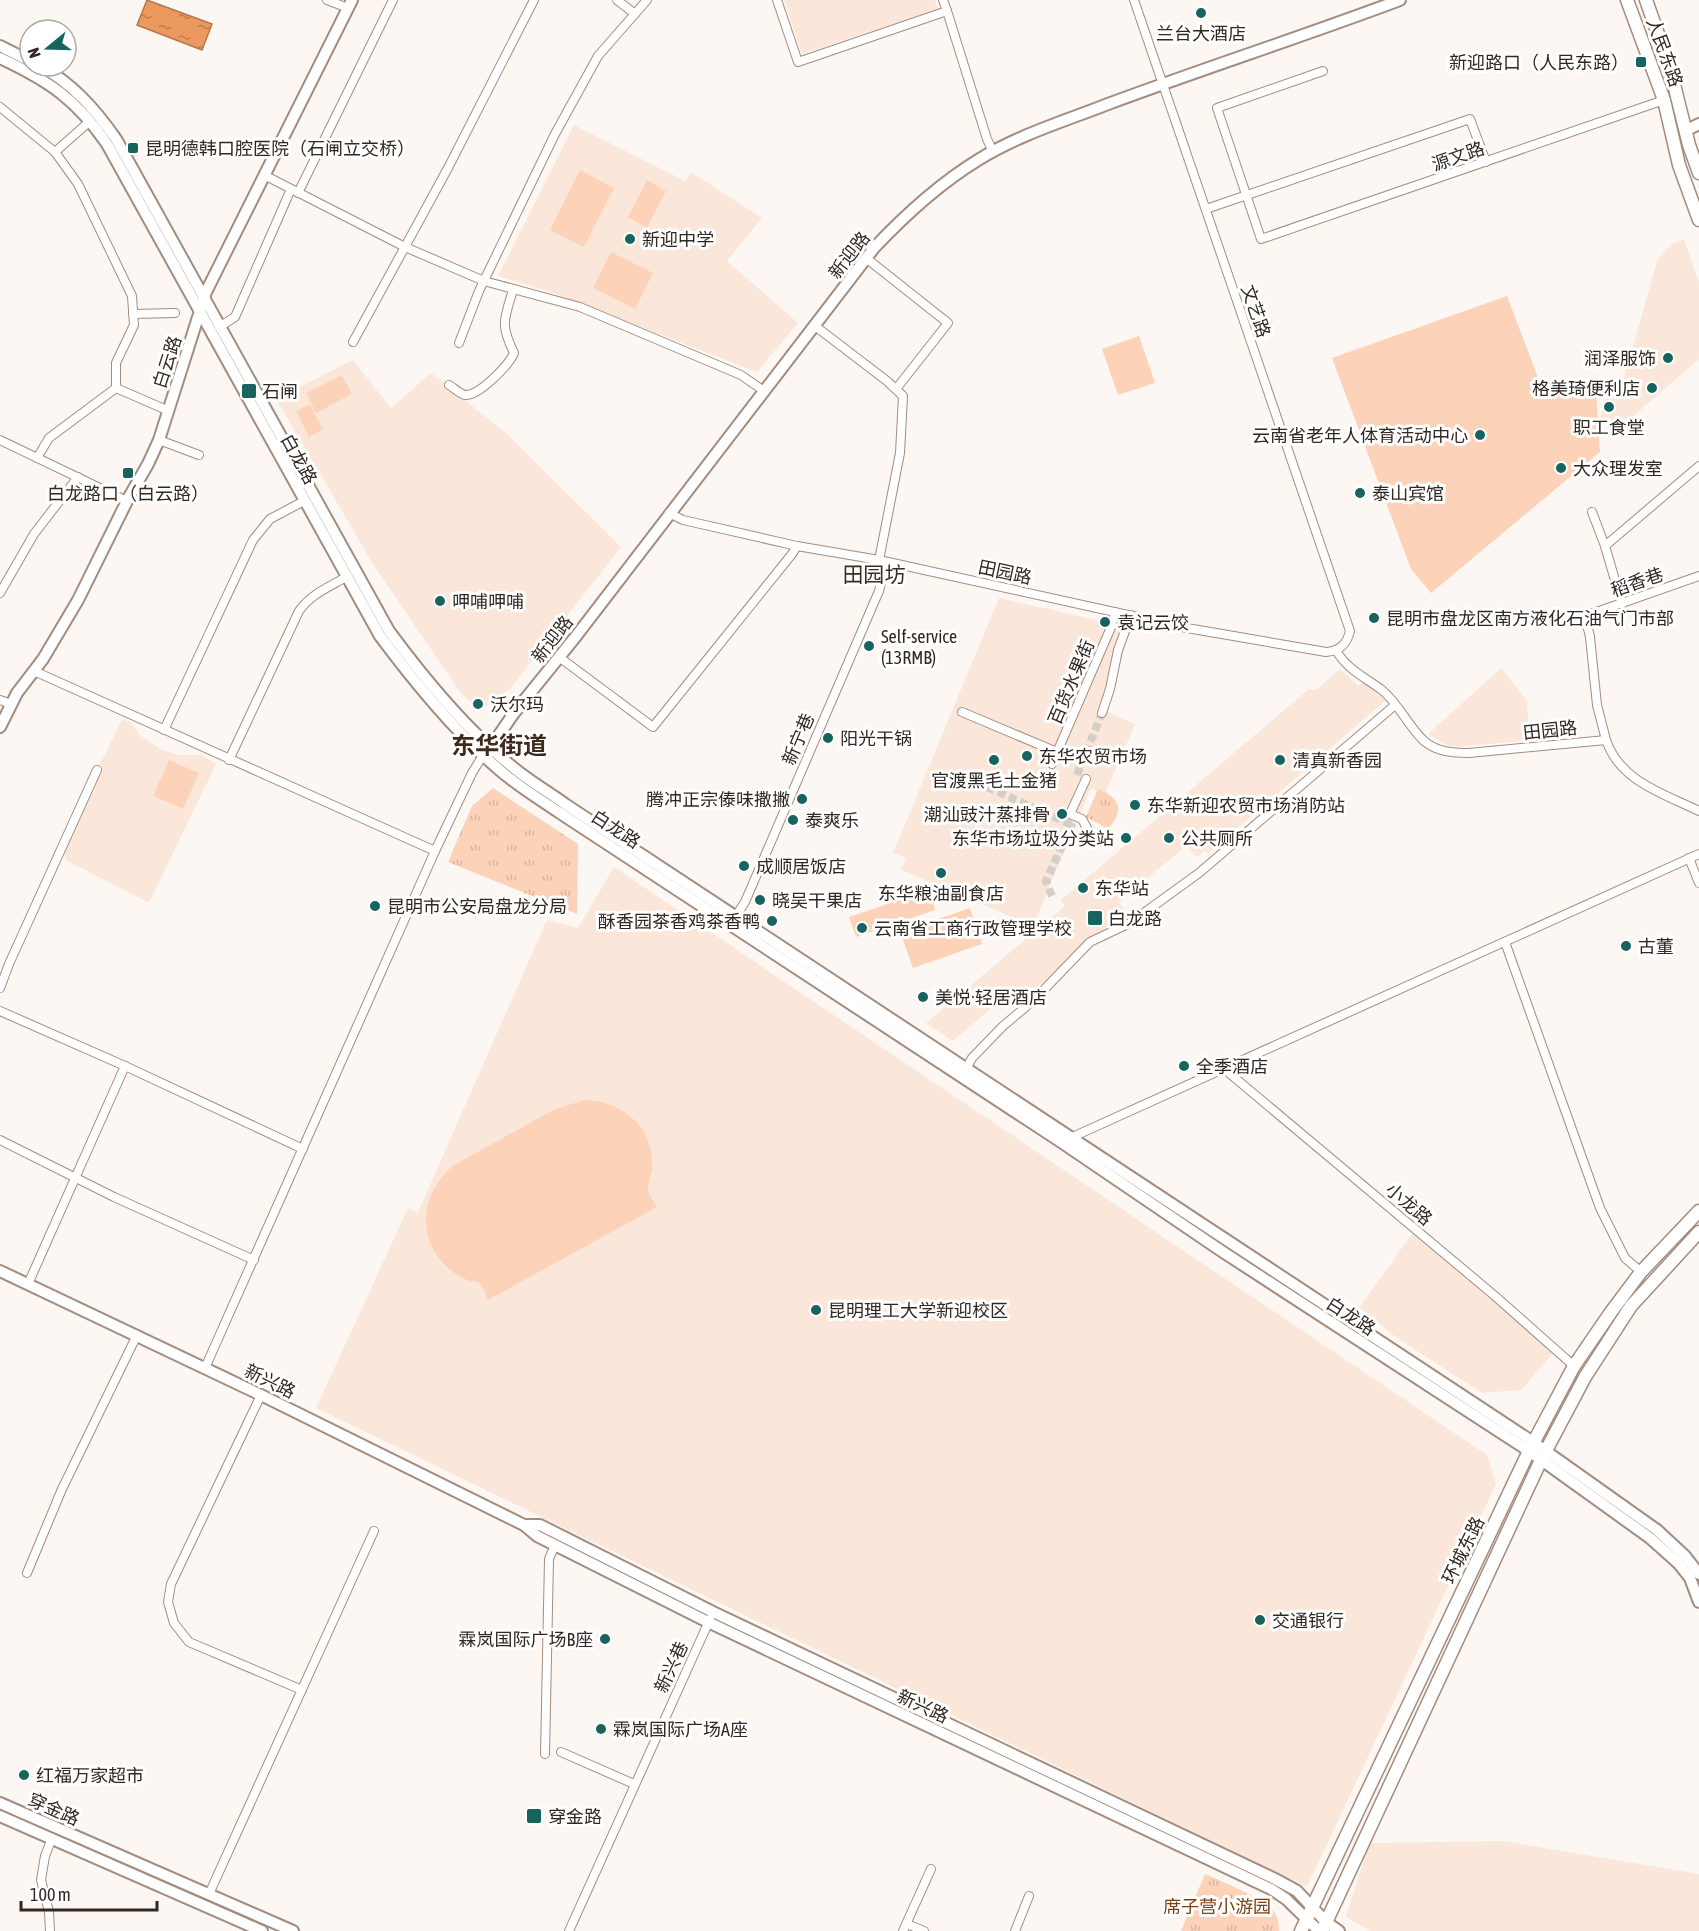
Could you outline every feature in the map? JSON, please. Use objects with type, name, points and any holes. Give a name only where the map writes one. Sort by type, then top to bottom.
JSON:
[{"type":"main road","name":"新迎路","points":[[487,751],[866,258],[903,217],[930,194],[993,152],[1029,135],[1373,5],[1400,0]]},
{"type":"main road","name":"人民东路","points":[[1627,0],[1664,100],[1679,165],[1699,220]]},
{"type":"main road","name":"人民东路","points":[[1646,0],[1670,68],[1685,130],[1699,173]]},
{"type":"main road","name":"白云路","points":[[0,727],[17,693],[43,659],[78,600],[159,440],[204,299],[350,4]]},
{"type":"main road","points":[[0,46],[18,55]]},
{"type":"main road","name":"白龙路","points":[[0,58],[47,81],[71,100],[107,144],[380,636],[400,663],[487,751],[734,920],[1657,1530],[1685,1556],[1699,1574]]},
{"type":"main road","name":"白龙路","points":[[58,78],[78,93],[102,119],[116,139],[389,631],[487,751]]},
{"type":"main road","points":[[1685,130],[1699,124]]},
{"type":"main road","name":"白龙路","points":[[734,920],[967,1067],[1066,1140]]},
{"type":"main road","name":"环城东路","points":[[1301,1931],[1531,1447],[1574,1366],[1641,1272],[1699,1211]]},
{"type":"main road","name":"环城东路","points":[[1322,1928],[1544,1456],[1585,1377],[1612,1333],[1646,1288],[1699,1232]]},
{"type":"main road","name":"新兴路","points":[[0,1271],[261,1395],[524,1525],[537,1536],[555,1545],[710,1617],[1272,1889],[1310,1912],[1322,1928],[1339,1931]]},
{"type":"main road","name":"白龙路","points":[[1544,1456],[1650,1538],[1678,1563],[1690,1578],[1699,1602]]},
{"type":"main road","name":"新兴路","points":[[524,1525],[540,1525],[710,1617]]},
{"type":"main road","name":"穿金路","points":[[0,1803],[293,1931]]},
{"type":"main road","name":"穿金路","points":[[0,1816],[262,1931]]},
{"type":"street","points":[[327,0],[350,4]]},
{"type":"street","points":[[219,327],[235,317],[295,191],[393,0]]},
{"type":"street","points":[[353,342],[534,0]]},
{"type":"street","points":[[617,0],[635,14]]},
{"type":"street","points":[[459,343],[484,281],[555,134],[597,56],[647,0]]},
{"type":"street","points":[[777,0],[798,62],[947,11]]},
{"type":"street","points":[[943,0],[993,152]]},
{"type":"street","name":"文艺路","points":[[1134,0],[1350,631],[1348,640],[1336,650]]},
{"type":"street","points":[[1246,196],[1217,108],[1323,71]]},
{"type":"street","name":"源文路","points":[[1246,196],[1261,239],[1664,100]]},
{"type":"street","points":[[0,107],[55,152],[78,184],[132,296],[134,325],[116,363],[116,388]]},
{"type":"street","points":[[1206,209],[1470,119],[1486,162]]},
{"type":"street","points":[[55,152],[90,121]]},
{"type":"street","points":[[264,175],[405,247],[484,281],[580,308],[637,330],[741,375],[764,391]]},
{"type":"street","points":[[815,326],[896,389],[948,323],[866,258]]},
{"type":"street","points":[[449,385],[463,395],[474,394],[510,364],[514,353],[504,333],[503,322],[513,290]]},
{"type":"street","points":[[133,314],[175,313]]},
{"type":"street","points":[[116,388],[169,411]]},
{"type":"street","points":[[37,458],[49,438],[116,388]]},
{"type":"street","name":"新宁巷","points":[[734,920],[744,902],[879,591],[900,453],[903,396],[896,389]]},
{"type":"street","points":[[0,440],[127,501]]},
{"type":"street","points":[[159,440],[199,455]]},
{"type":"street","points":[[1605,546],[1699,466]]},
{"type":"street","points":[[0,593],[34,534],[78,477]]},
{"type":"street","points":[[164,730],[253,540],[270,519],[304,501]]},
{"type":"street","points":[[1592,512],[1605,546],[1622,604]]},
{"type":"street","name":"田园路","points":[[669,513],[683,520],[797,546],[882,561],[1187,628],[1326,652],[1336,650],[1349,666],[1384,691],[1425,741],[1437,749],[1452,753],[1606,740]]},
{"type":"street","points":[[559,657],[653,727],[797,546]]},
{"type":"street","name":"稻香巷","points":[[1606,740],[1597,705],[1590,637],[1585,616],[1699,576]]},
{"type":"street","points":[[229,760],[299,611],[313,596],[346,577]]},
{"type":"street","name":"百货水果街","points":[[1052,764],[1112,625],[1115,612]]},
{"type":"street","points":[[1102,713],[1110,689],[1118,650],[1131,615]]},
{"type":"street","points":[[34,671],[435,851]]},
{"type":"street","points":[[0,700],[11,704]]},
{"type":"street","points":[[967,1067],[972,1058],[1003,1026],[1034,1000],[1090,942],[1130,923],[1200,873],[1395,705]]},
{"type":"street","points":[[962,712],[1057,752]]},
{"type":"street","points":[[1606,740],[1611,755],[1622,769],[1699,811]]},
{"type":"street","points":[[205,1368],[435,851],[472,773],[487,751]]},
{"type":"street","points":[[0,988],[97,770]]},
{"type":"street","points":[[1086,778],[1070,814],[1082,819],[1088,830],[1100,842]]},
{"type":"street","points":[[1066,1140],[1699,854]]},
{"type":"street","points":[[1689,858],[1699,883]]},
{"type":"street","points":[[1505,942],[1600,1208],[1625,1258],[1641,1272]]},
{"type":"street","points":[[0,1011],[303,1149]]},
{"type":"street","points":[[28,1284],[125,1066]]},
{"type":"street","name":"小龙路","points":[[1223,1068],[1469,1274],[1574,1366]]},
{"type":"street","points":[[0,1140],[254,1260]]},
{"type":"street","points":[[27,1573],[62,1490],[137,1335]]},
{"type":"street","points":[[261,1395],[171,1584],[168,1602],[174,1623],[189,1641],[302,1690]]},
{"type":"street","points":[[209,1894],[374,1530]]},
{"type":"street","points":[[545,1754],[549,1559],[555,1545]]},
{"type":"street","name":"新兴巷","points":[[569,1931],[710,1617]]},
{"type":"street","points":[[561,1752],[634,1784]]},
{"type":"street","points":[[50,1931],[49,1912],[41,1880],[45,1856],[52,1839]]},
{"type":"street","points":[[924,1931],[905,1927],[931,1869]]},
{"type":"street","points":[[1015,1931],[1029,1896]]},
{"type":"shaded area","points":[[784,0],[935,0],[938,9],[802,54]]},
{"type":"shaded area","name":"新迎中学","points":[[574,125],[685,181],[691,172],[762,218],[727,261],[798,323],[757,372],[547,291],[498,276]]},
{"type":"shaded area","points":[[1684,240],[1699,282],[1699,359],[1629,420],[1615,416],[1612,421],[1600,418],[1608,393],[1619,396],[1658,258],[1673,243]]},
{"type":"shaded area","points":[[353,360],[391,408],[431,373],[506,433],[621,547],[510,689],[479,711],[460,692],[373,564],[276,399]]},
{"type":"shaded area","name":"东华农贸市场","points":[[999,598],[1132,628],[1121,660],[1114,692],[1106,711],[1135,724],[1105,794],[1091,788],[1033,926],[901,870],[906,858],[893,853]]},
{"type":"shaded area","points":[[1501,668],[1527,700],[1529,740],[1460,747],[1447,745],[1428,734]]},
{"type":"shaded area","points":[[1340,669],[1358,686],[1363,682],[1386,700],[1208,854],[1205,851],[1197,857],[1186,846],[1119,902],[1129,916],[1109,925],[1013,1008],[1003,998],[953,1041],[926,1023],[1065,906],[1061,900],[1309,689],[1316,690]]},
{"type":"shaded area","points":[[122,720],[129,721],[141,736],[160,749],[178,755],[201,755],[216,764],[149,903],[66,860],[60,845]]},
{"type":"shaded area","name":"昆明理工大学新迎校区","points":[[614,867],[1487,1455],[1496,1484],[1307,1887],[316,1408],[408,1208],[418,1212],[547,920],[578,928]]},
{"type":"shaded area","points":[[1414,1231],[1554,1352],[1521,1390],[1482,1393],[1397,1338],[1359,1308]]},
{"type":"shaded area","points":[[1503,1841],[1699,1874],[1699,1931],[1370,1931],[1346,1917],[1369,1843]]},
{"type":"green space","points":[[580,170],[614,188],[584,247],[550,230]]},
{"type":"green space","points":[[647,180],[666,191],[647,228],[628,217]]},
{"type":"green space","points":[[611,252],[653,273],[635,309],[593,288]]},
{"type":"green space","name":"云南省老年人体育活动中心","points":[[1507,296],[1540,383],[1554,394],[1590,379],[1596,391],[1600,452],[1431,593],[1411,569],[1332,358]]},
{"type":"green space","points":[[1139,336],[1155,383],[1118,395],[1102,349]]},
{"type":"green space","points":[[342,375],[352,394],[316,413],[306,393]]},
{"type":"green space","points":[[310,404],[323,429],[309,437],[296,411]]},
{"type":"green space","points":[[169,760],[199,773],[183,809],[153,796]]},
{"type":"green space","points":[[493,788],[578,844],[577,914],[448,862],[472,806]]},
{"type":"green space","points":[[1098,789],[1112,797],[1118,806],[1116,816],[1108,829],[1086,817]]},
{"type":"green space","points":[[929,890],[935,910],[856,937],[849,917]]},
{"type":"green space","points":[[970,908],[982,944],[913,968],[900,932]]},
{"type":"green space","points":[[585,1100],[598,1101],[620,1110],[630,1116],[645,1134],[650,1146],[652,1162],[648,1190],[657,1207],[488,1300],[479,1283],[460,1277],[446,1266],[430,1242],[426,1228],[426,1214],[435,1187],[454,1165],[555,1109]]},
{"type":"green space","name":"席子营小游园","points":[[1205,1874],[1250,1894],[1266,1904],[1275,1914],[1279,1931],[1181,1931]]},
{"type":"water","points":[[147,0],[212,24],[202,50],[137,25]]},
{"type":"tunnel","points":[[1077,775],[1102,713]]},
{"type":"tunnel","points":[[987,787],[1072,825]]},
{"type":"tunnel","points":[[1052,896],[1046,881],[1074,820]]},
{"type":"place","name":"兰台大酒店","points":[[1201,13]]},
{"type":"place","name":"新迎路口（人民东路）","points":[[1641,62]]},
{"type":"place","name":"昆明德韩口腔医院（石闸立交桥）","points":[[133,148]]},
{"type":"place","name":"新迎中学","points":[[630,239]]},
{"type":"place","name":"润泽服饰","points":[[1668,358]]},
{"type":"place","name":"格美琦便利店","points":[[1652,388]]},
{"type":"place","name":"石闸","points":[[249,391]]},
{"type":"place","name":"职工食堂","points":[[1609,407]]},
{"type":"place","name":"云南省老年人体育活动中心","points":[[1480,435]]},
{"type":"place","name":"大众理发室","points":[[1561,468]]},
{"type":"place","name":"白龙路口（白云路）","points":[[128,473]]},
{"type":"place","name":"泰山宾馆","points":[[1360,493]]},
{"type":"place","name":"呷哺呷哺","points":[[440,601]]},
{"type":"place","name":"昆明市盘龙区南方液化石油气门市部","points":[[1374,618]]},
{"type":"place","name":"袁记云饺","points":[[1105,622]]},
{"type":"place","name":"Self-service (13RMB)","points":[[869,646]]},
{"type":"place","name":"沃尔玛","points":[[478,704]]},
{"type":"place","name":"阳光干锅","points":[[828,738]]},
{"type":"place","name":"东华农贸市场","points":[[1027,756]]},
{"type":"place","name":"官渡黑毛土金猪","points":[[994,760]]},
{"type":"place","name":"清真新香园","points":[[1280,760]]},
{"type":"place","name":"腾冲正宗傣味撒撇","points":[[802,799]]},
{"type":"place","name":"东华新迎农贸市场消防站","points":[[1135,805]]},
{"type":"place","name":"潮汕豉汁蒸排骨","points":[[1062,814]]},
{"type":"place","name":"泰爽乐","points":[[793,820]]},
{"type":"place","name":"东华市场垃圾分类站","points":[[1126,838]]},
{"type":"place","name":"公共厕所","points":[[1169,838]]},
{"type":"place","name":"成顺居饭店","points":[[744,866]]},
{"type":"place","name":"东华粮油副食店","points":[[941,873]]},
{"type":"place","name":"东华站","points":[[1083,888]]},
{"type":"place","name":"晓吴干果店","points":[[760,900]]},
{"type":"place","name":"昆明市公安局盘龙分局","points":[[375,906]]},
{"type":"place","name":"白龙路","points":[[1095,918]]},
{"type":"place","name":"酥香园茶香鸡茶香鸭","points":[[772,921]]},
{"type":"place","name":"云南省工商行政管理学校","points":[[862,928]]},
{"type":"place","name":"古董","points":[[1626,946]]},
{"type":"place","name":"美悦·轻居酒店","points":[[923,997]]},
{"type":"place","name":"全季酒店","points":[[1184,1066]]},
{"type":"place","name":"昆明理工大学新迎校区","points":[[816,1310]]},
{"type":"place","name":"交通银行","points":[[1260,1620]]},
{"type":"place","name":"霖岚国际广场B座","points":[[605,1639]]},
{"type":"place","name":"霖岚国际广场A座","points":[[601,1729]]},
{"type":"place","name":"红福万家超市","points":[[24,1775]]},
{"type":"place","name":"穿金路","points":[[534,1816]]},
{"type":"district","name":"田园坊","points":[[874,574]]},
{"type":"district","name":"东华街道","points":[[499,745]]}]
